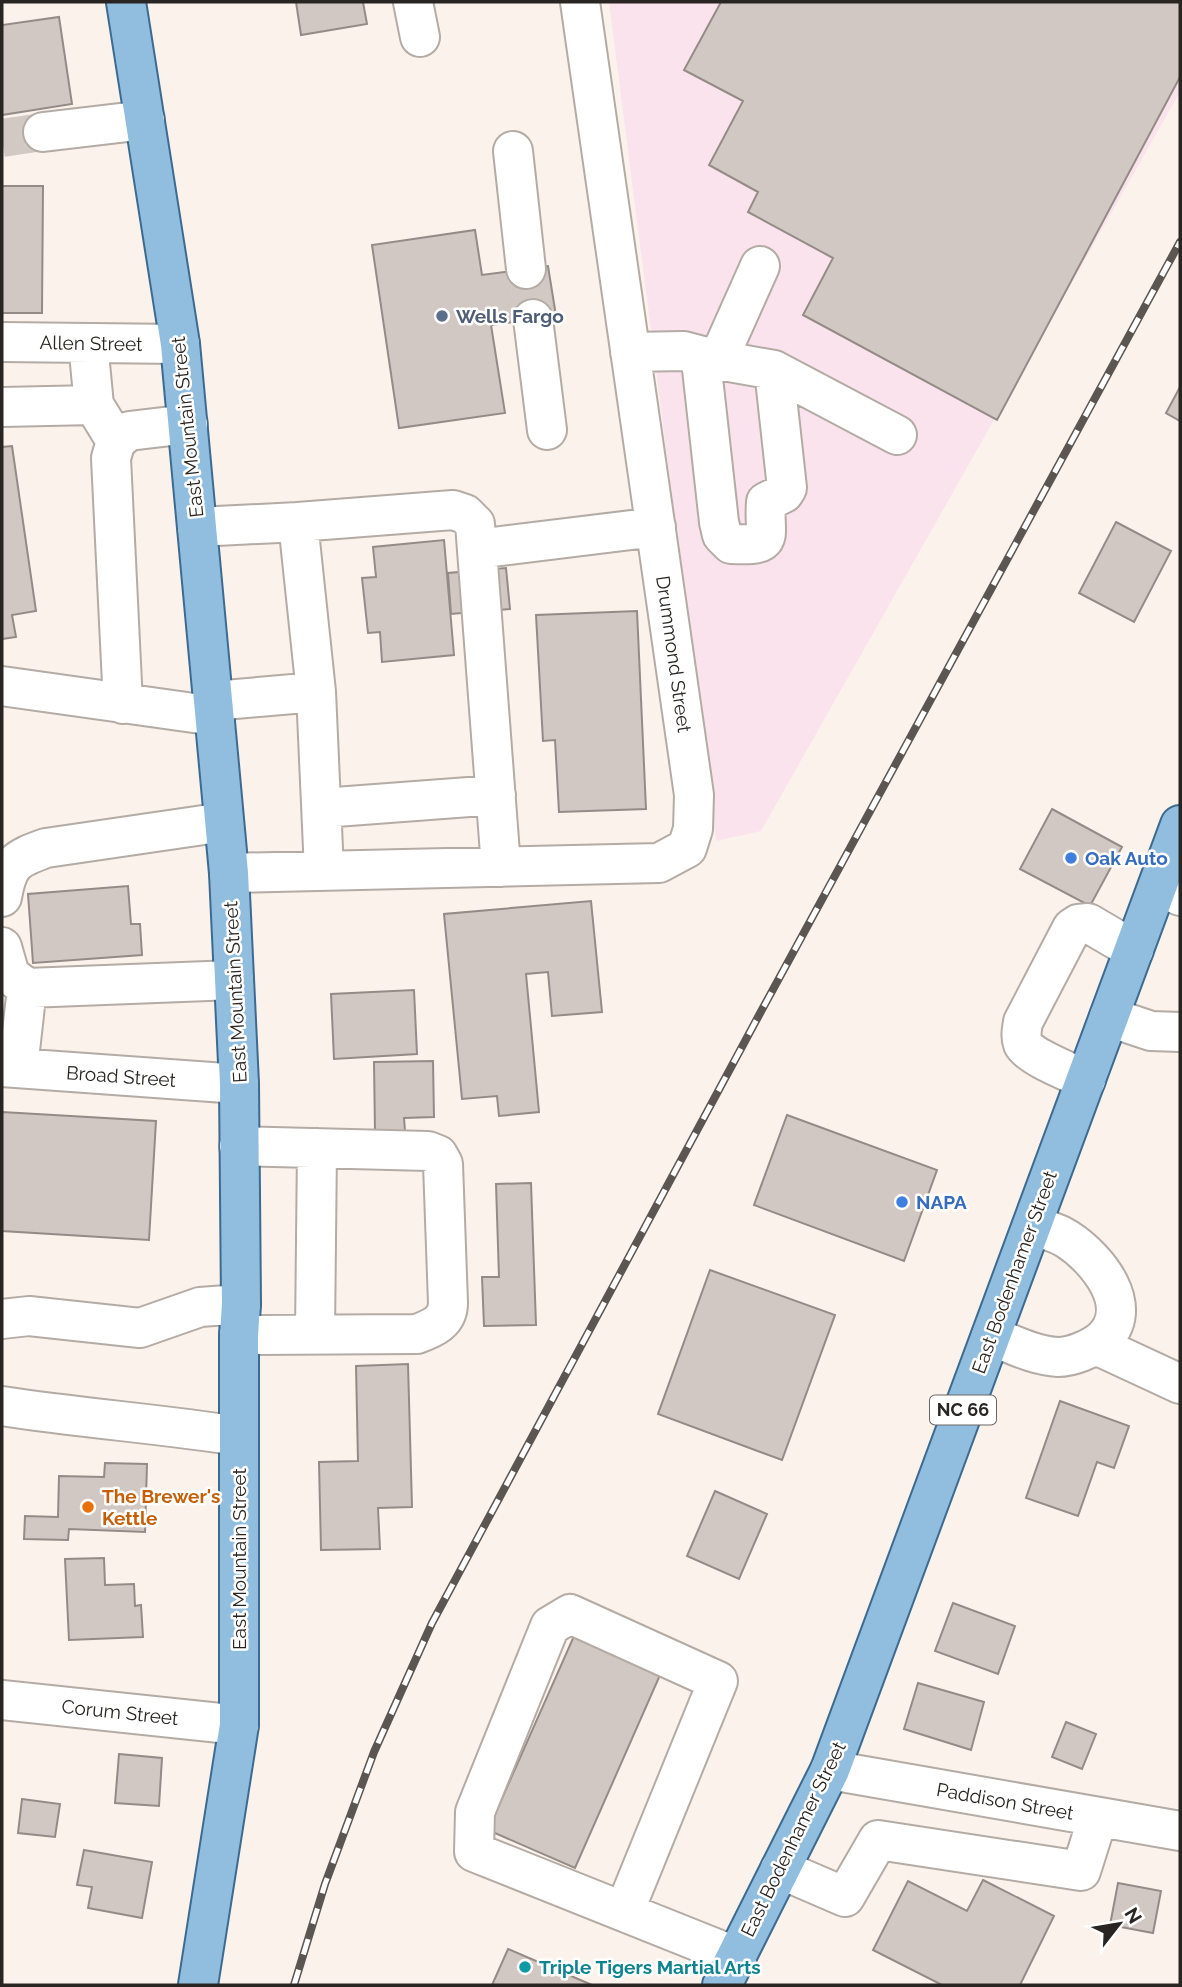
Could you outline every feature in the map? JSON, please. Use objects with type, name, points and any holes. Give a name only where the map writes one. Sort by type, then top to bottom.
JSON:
[{"type":"main road","name":"East Mountain Street","points":[[126,2],[180,344],[229,873],[239,1084],[239,1725],[198,1985]]},
{"type":"main road","name":"East Bodenhamer Street","points":[[729,1971],[830,1770],[1134,950],[1169,891],[1180,825]]},
{"type":"street","name":"Drummond Street","points":[[229,873],[659,863],[687,848],[693,829],[694,795],[630,352],[584,3]]},
{"type":"street","points":[[43,132],[145,120]]},
{"type":"street","points":[[513,151],[526,269]]},
{"type":"street","points":[[760,266],[702,369],[719,522],[722,535],[731,544],[762,543],[766,537],[766,502],[784,493],[787,488],[774,370]]},
{"type":"street","points":[[533,319],[547,430]]},
{"type":"street","name":"Allen Street","points":[[2,342],[180,344]]},
{"type":"street","points":[[88,343],[94,405],[116,441]]},
{"type":"street","points":[[630,352],[684,351],[774,370],[897,435]]},
{"type":"street","points":[[2,407],[94,405]]},
{"type":"street","points":[[123,704],[111,458],[116,441],[130,431],[188,424]]},
{"type":"street","points":[[197,527],[453,510],[465,514],[475,524],[501,867]]},
{"type":"street","points":[[298,522],[316,692],[324,871]]},
{"type":"street","points":[[477,549],[656,527]]},
{"type":"street","points":[[2,686],[123,704],[214,709],[316,692]]},
{"type":"street","points":[[322,808],[496,795]]},
{"type":"street","points":[[2,897],[5,876],[20,858],[46,848],[224,822]]},
{"type":"street","points":[[1086,1080],[1033,1054],[1023,1046],[1023,1022],[1072,928],[1078,924],[1088,923],[1134,950]]},
{"type":"street","points":[[2,947],[10,975],[27,988],[234,980]]},
{"type":"street","points":[[10,1067],[27,988]]},
{"type":"street","points":[[1109,1017],[1151,1031],[1180,1032]]},
{"type":"street","name":"Broad Street","points":[[10,1067],[239,1084]]},
{"type":"street","points":[[2,1319],[29,1316],[139,1328],[200,1307],[240,1319],[315,1334],[417,1334],[441,1322],[448,1312],[448,1303],[443,1164],[438,1156],[428,1151],[239,1146]]},
{"type":"street","points":[[315,1334],[317,1148]]},
{"type":"street","points":[[991,1336],[1038,1354],[1059,1357],[1072,1355],[1096,1345],[1114,1325],[1117,1315],[1112,1292],[1084,1252],[1058,1234],[1032,1226]]},
{"type":"street","points":[[1096,1345],[1180,1384]]},
{"type":"street","points":[[2,1406],[70,1417],[190,1428],[239,1436]]},
{"type":"street","points":[[624,1912],[718,1681],[570,1614],[550,1626],[485,1787],[475,1812],[474,1852],[624,1912],[729,1971]]},
{"type":"street","name":"Corum Street","points":[[2,1700],[239,1725]]},
{"type":"street","name":"Paddison Street","points":[[830,1770],[1180,1831]]},
{"type":"street","points":[[780,1869],[845,1897],[877,1840],[1081,1871],[1098,1817]]},
{"type":"shaded area","points":[[609,2],[1180,2],[1180,92],[761,831],[716,841]]},
{"type":"building","points":[[296,2],[363,2],[367,24],[301,35]]},
{"type":"building","points":[[721,2],[1180,2],[1180,77],[997,420],[803,315],[833,258],[748,212],[758,192],[709,165],[743,101],[684,70]]},
{"type":"building","points":[[59,17],[72,104],[2,115],[2,25]]},
{"type":"building","points":[[2,186],[43,186],[42,313],[2,313]]},
{"type":"building","points":[[475,230],[482,275],[548,266],[556,316],[491,325],[505,413],[399,428],[372,245]]},
{"type":"building","points":[[1180,387],[1180,421],[1166,413]]},
{"type":"building","points":[[12,446],[36,611],[12,615],[16,637],[2,639],[2,447]]},
{"type":"building","points":[[1116,522],[1171,551],[1134,622],[1079,593]]},
{"type":"building","points":[[444,540],[454,655],[382,662],[380,632],[368,633],[362,578],[376,577],[373,547]]},
{"type":"building","points":[[506,568],[510,609],[451,614],[448,573]]},
{"type":"building","points":[[637,611],[646,809],[559,812],[555,740],[543,741],[536,615]]},
{"type":"building","name":"Oak Auto","points":[[1052,809],[1122,847],[1090,906],[1020,869]]},
{"type":"building","points":[[128,886],[131,924],[140,924],[142,955],[33,963],[28,894]]},
{"type":"building","points":[[591,901],[602,1012],[552,1016],[548,972],[526,974],[539,1112],[499,1116],[497,1096],[462,1099],[444,914]]},
{"type":"building","points":[[414,990],[417,1054],[334,1059],[331,994]]},
{"type":"building","points":[[433,1061],[434,1117],[404,1118],[405,1131],[375,1132],[374,1062]]},
{"type":"building","points":[[2,1112],[156,1121],[149,1240],[2,1231]]},
{"type":"building","points":[[787,1115],[937,1170],[904,1261],[754,1205]]},
{"type":"building","points":[[531,1183],[536,1325],[484,1326],[482,1277],[499,1277],[496,1184]]},
{"type":"building","points":[[710,1270],[835,1315],[782,1460],[658,1414]]},
{"type":"building","points":[[408,1364],[412,1507],[378,1508],[380,1549],[321,1550],[319,1462],[358,1461],[356,1366]]},
{"type":"building","points":[[1060,1401],[1129,1426],[1114,1468],[1097,1462],[1078,1516],[1026,1498]]},
{"type":"building","points":[[105,1463],[147,1464],[145,1532],[69,1529],[68,1540],[24,1539],[25,1516],[58,1517],[59,1476],[104,1477]]},
{"type":"building","points":[[715,1491],[767,1514],[739,1579],[687,1556]]},
{"type":"building","points":[[104,1558],[105,1585],[134,1584],[135,1606],[141,1605],[143,1637],[69,1640],[65,1559]]},
{"type":"building","points":[[953,1603],[1015,1626],[998,1674],[935,1651]]},
{"type":"building","points":[[578,1627],[664,1666],[575,1868],[488,1830]]},
{"type":"building","points":[[918,1683],[984,1702],[971,1750],[904,1729]]},
{"type":"building","points":[[1066,1722],[1096,1734],[1082,1769],[1052,1757]]},
{"type":"building","points":[[119,1754],[162,1758],[159,1806],[115,1803]]},
{"type":"building","points":[[22,1799],[60,1804],[55,1837],[18,1833]]},
{"type":"building","points":[[84,1850],[152,1862],[142,1918],[88,1908],[92,1887],[77,1885]]},
{"type":"building","points":[[983,1880],[1054,1916],[1020,1985],[942,1985],[873,1950],[908,1881],[967,1911]]},
{"type":"building","points":[[1118,1883],[1161,1891],[1153,1933],[1110,1925]]},
{"type":"building","name":"Triple Tigers Martial Arts","points":[[508,1949],[592,1985],[492,1985]]},
{"type":"tunnel","points":[[2,138],[43,132]]},
{"type":"tunnel","points":[[526,269],[533,319]]},
{"type":"railway","points":[[294,1985],[325,1884],[374,1752],[432,1623],[1180,242]]},
{"type":"place","name":"Wells Fargo","points":[[442,316]]},
{"type":"place","name":"Oak Auto","points":[[1071,858]]},
{"type":"place","name":"NAPA","points":[[902,1202]]},
{"type":"place","name":"The Brewer's Kettle","points":[[88,1507]]},
{"type":"place","name":"Triple Tigers Martial Arts","points":[[525,1967]]}]
